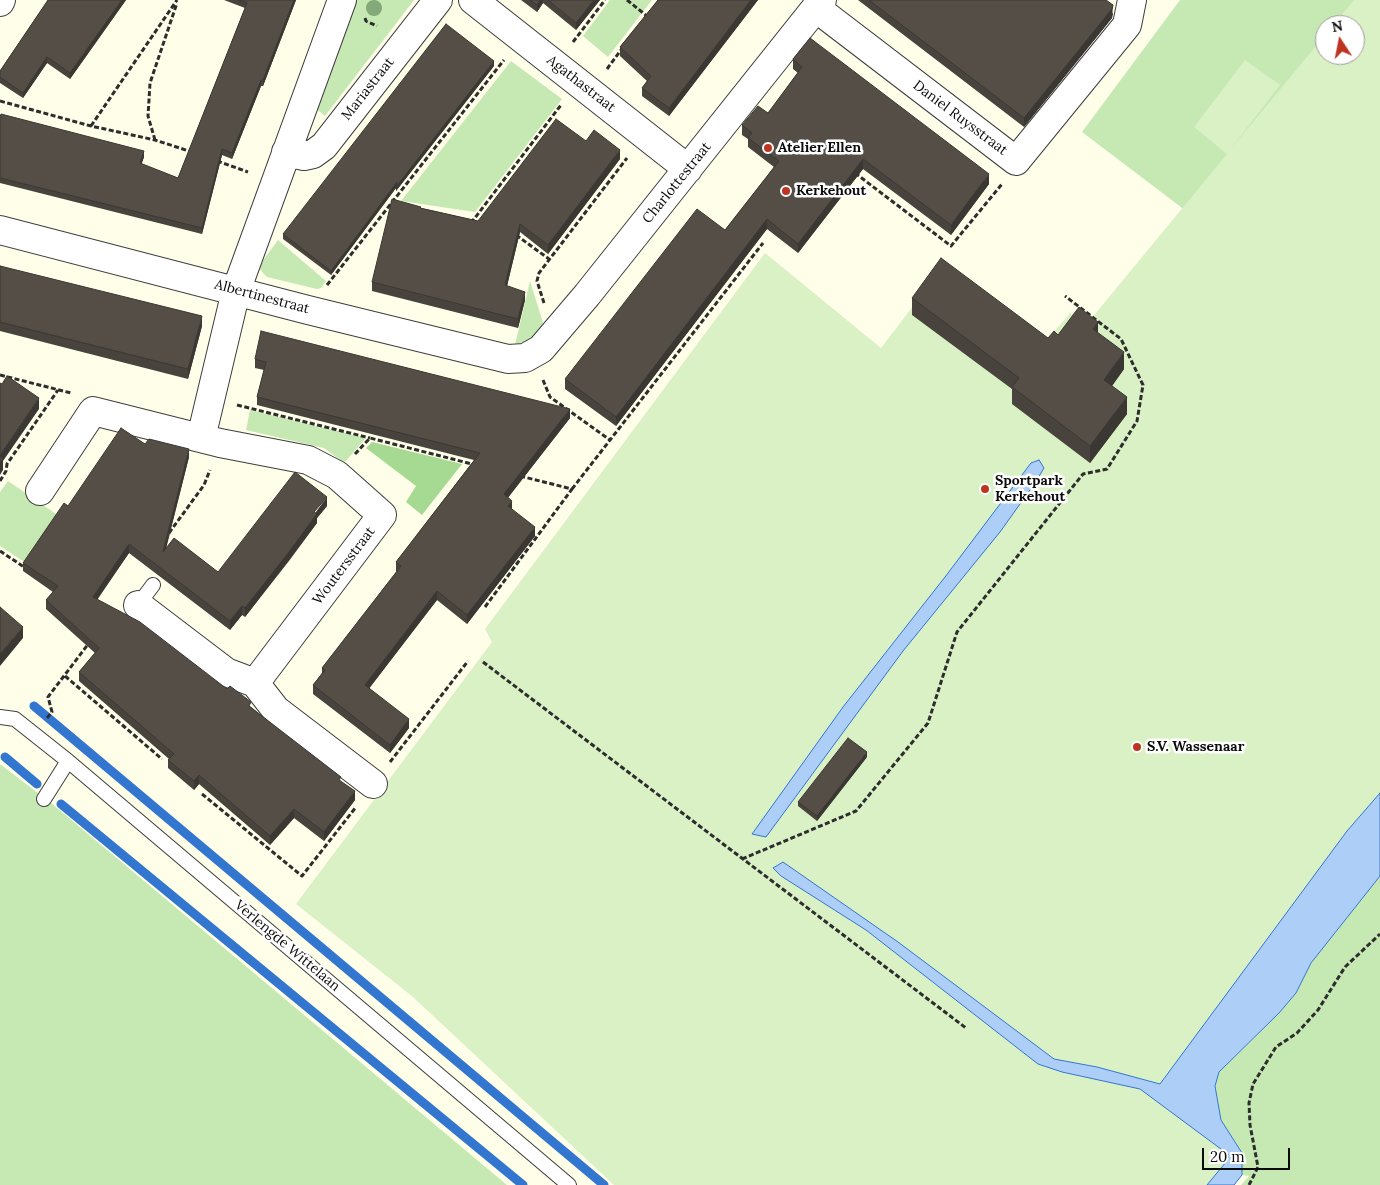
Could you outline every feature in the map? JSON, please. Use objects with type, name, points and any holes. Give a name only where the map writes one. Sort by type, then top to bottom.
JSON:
[{"type":"street","points":[[210,440],[210,398],[236,291],[342,0]]},
{"type":"street","name":"Mariastraat","points":[[286,152],[304,156],[313,154],[324,146],[438,0]]},
{"type":"street","name":"Agathastraat","points":[[473,0],[688,169]]},
{"type":"street","name":"Daniel Ruysstraat","points":[[819,4],[1016,161],[1127,25],[1132,0]]},
{"type":"street","name":"Charlottestraat","points":[[529,356],[541,349],[554,334],[819,4]]},
{"type":"street","name":"Albertinestraat","points":[[0,230],[308,310],[508,359],[529,356]]},
{"type":"street","points":[[40,491],[93,412]]},
{"type":"street","name":"Woutersstraat","points":[[93,412],[210,440],[308,460],[337,476],[382,515],[255,683]]},
{"type":"street","points":[[146,595],[226,672],[255,683],[276,710],[373,784]]},
{"type":"lane","name":"Verlengde Wittelaan","points":[[0,717],[15,719],[68,761],[569,1185]]},
{"type":"lane","points":[[44,799],[68,761]]},
{"type":"path","points":[[91,126],[177,0]]},
{"type":"path","points":[[155,140],[148,116],[150,83],[177,0]]},
{"type":"path","points":[[556,65],[605,0]]},
{"type":"path","points":[[627,0],[648,16],[642,24]]},
{"type":"path","points":[[308,310],[522,38]]},
{"type":"path","points":[[479,226],[470,224],[584,87],[625,46]]},
{"type":"path","points":[[0,101],[91,126],[155,140],[192,152]]},
{"type":"path","points":[[554,334],[537,281],[539,273],[645,135]]},
{"type":"path","points":[[210,159],[275,181]]},
{"type":"path","points":[[850,169],[951,246],[1002,184],[1016,161]]},
{"type":"path","points":[[389,207],[398,209]]},
{"type":"path","points":[[514,234],[549,259]]},
{"type":"path","points":[[485,607],[572,489],[764,243]]},
{"type":"path","points":[[742,859],[856,811],[928,723],[957,632],[1083,474],[1107,469],[1137,420],[1143,385],[1121,339],[1065,296]]},
{"type":"path","points":[[529,356],[550,397],[610,440]]},
{"type":"path","points":[[0,375],[96,400],[93,412]]},
{"type":"path","points":[[0,481],[6,471],[7,464],[58,390]]},
{"type":"path","points":[[210,398],[485,467]]},
{"type":"path","points":[[337,476],[370,438]]},
{"type":"path","points":[[166,538],[204,484],[210,440]]},
{"type":"path","points":[[514,474],[572,489]]},
{"type":"path","points":[[52,712],[48,697],[92,639]]},
{"type":"path","points":[[483,662],[966,1028]]},
{"type":"path","points":[[65,676],[162,759]]},
{"type":"path","points":[[1249,1185],[1258,1167],[1250,1125],[1249,1103],[1252,1084],[1276,1046],[1297,1033],[1318,1010],[1344,967],[1380,934]]},
{"type":"green space","points":[[349,0],[414,0],[325,116],[309,103]]},
{"type":"green space","points":[[610,0],[652,0],[608,57],[583,36]]},
{"type":"green space","points":[[1180,0],[1374,0],[1380,55],[1198,220],[1082,132]]},
{"type":"green space","name":"Sportpark Kerkehout","points":[[1354,0],[1380,0],[1380,833],[1190,1083],[1236,1151],[1224,1185],[614,1185],[413,997],[296,904],[492,642],[485,629],[765,253],[881,348],[946,263],[1048,339],[1070,313],[1086,325],[1227,154],[1194,127],[1245,60],[1280,85],[1229,151],[1315,47],[1315,65],[1365,65],[1365,15],[1341,15]]},
{"type":"green space","points":[[511,61],[562,99],[475,212],[401,201]]},
{"type":"green space","points":[[278,240],[326,281],[321,288],[317,289],[267,277],[263,273],[260,269],[261,263]]},
{"type":"green space","points":[[530,281],[545,329],[532,339],[515,345]]},
{"type":"green space","points":[[250,410],[366,438],[344,463],[324,448],[246,430]]},
{"type":"green space","points":[[372,442],[462,464],[422,515],[406,502],[416,486],[366,448]]},
{"type":"green space","points":[[8,481],[59,516],[26,563],[0,546],[0,492]]},
{"type":"green space","points":[[0,764],[51,803],[507,1185],[0,1185]]},
{"type":"green space","points":[[1380,876],[1380,1185],[1241,1185],[1249,1176],[1242,1175],[1242,1153],[1221,1120],[1215,1085],[1219,1072],[1279,1013],[1296,993],[1311,963]]},
{"type":"water","points":[[1039,460],[1044,468],[1000,532],[903,651],[766,837],[752,834],[843,707],[1031,463]]},
{"type":"water","points":[[1380,793],[1380,876],[1311,963],[1296,993],[1279,1013],[1219,1072],[1215,1086],[1221,1120],[1242,1153],[1242,1175],[1234,1185],[1207,1185],[1226,1162],[1229,1155],[1140,1089],[1062,1072],[1038,1064],[866,930],[781,876],[773,868],[783,862],[898,942],[1054,1059],[1097,1067],[1160,1084],[1347,831]]},
{"type":"building","points":[[48,0],[122,0],[70,73],[47,57],[23,93],[0,77],[0,71]]},
{"type":"building","points":[[239,0],[294,0],[232,153],[222,149],[202,228],[0,178],[1,114],[144,151],[140,163],[178,178],[247,3]]},
{"type":"building","points":[[530,0],[540,0],[537,5]]},
{"type":"building","points":[[548,0],[594,0],[576,23]]},
{"type":"building","points":[[658,0],[751,0],[669,108],[642,88],[651,76],[620,47]]},
{"type":"building","points":[[869,0],[1106,0],[1113,5],[1112,9],[1024,118]]},
{"type":"building","points":[[446,24],[494,61],[396,187],[397,182],[331,271],[283,234]]},
{"type":"building","points":[[810,38],[989,174],[951,225],[863,159],[798,244],[767,219],[616,417],[565,379],[697,209],[725,230],[779,161],[748,138],[752,133],[742,125],[758,106],[768,113],[802,67],[793,59]]},
{"type":"building","points":[[556,119],[586,141],[594,130],[620,150],[548,245],[520,224],[505,285],[525,292],[518,319],[372,282],[392,199],[420,208],[478,221]]},
{"type":"building","points":[[941,258],[1048,338],[1054,331],[1058,335],[1079,307],[1098,322],[1093,329],[1124,352],[1104,380],[1127,397],[1090,446],[1012,387],[1019,378],[912,298]]},
{"type":"building","points":[[0,266],[202,316],[188,369],[0,322]]},
{"type":"building","points":[[261,331],[570,409],[504,494],[512,501],[508,506],[535,527],[467,615],[437,591],[365,685],[409,719],[390,745],[313,685],[325,670],[322,668],[401,566],[396,562],[480,453],[257,397],[266,362],[255,359]]},
{"type":"building","points":[[7,376],[39,398],[0,455],[0,383],[2,384]]},
{"type":"building","points":[[121,428],[145,444],[149,439],[189,449],[163,552],[174,538],[218,572],[295,472],[327,497],[314,512],[317,514],[289,552],[245,608],[242,606],[230,621],[129,544],[93,597],[140,622],[227,689],[230,686],[251,702],[249,706],[341,777],[339,780],[355,791],[324,832],[294,809],[270,836],[199,775],[194,781],[168,760],[174,754],[79,672],[99,648],[46,600],[58,586],[23,563],[64,503],[68,506]]},
{"type":"building","points":[[0,607],[23,627],[0,654]]},
{"type":"building","points":[[848,738],[867,752],[817,816],[798,802]]},
{"type":"waterway","points":[[34,706],[604,1185]]},
{"type":"waterway","points":[[5,757],[37,784]]},
{"type":"waterway","points":[[61,804],[523,1185]]},
{"type":"place","name":"Atelier Ellen","points":[[768,148]]},
{"type":"place","name":"Kerkehout","points":[[786,191]]},
{"type":"place","name":"Sportpark Kerkehout","points":[[985,489]]},
{"type":"place","name":"S.V. Wassenaar","points":[[1137,747]]}]
